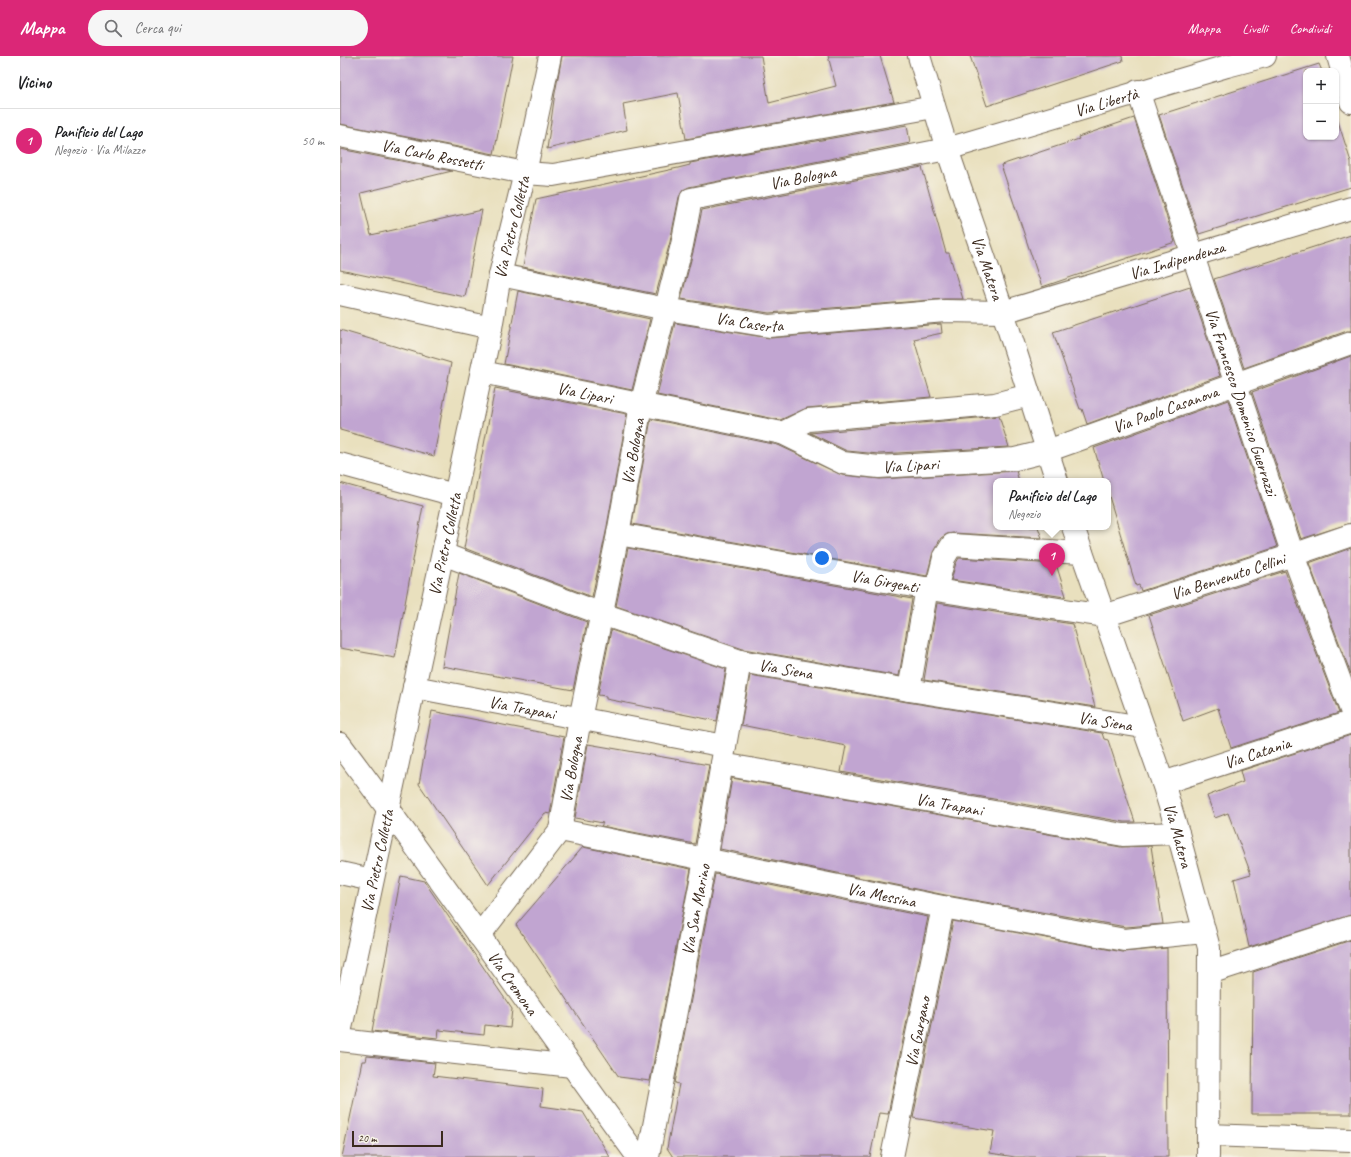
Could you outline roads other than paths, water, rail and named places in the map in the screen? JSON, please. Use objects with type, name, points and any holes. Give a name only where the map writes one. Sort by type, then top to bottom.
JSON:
[{"type":"street","name":"Via Pietro Colletta","points":[[340,1032],[482,372],[500,275],[525,173],[550,56]]},
{"type":"street","name":"Via Matera","points":[[919,56],[947,149],[1003,312],[1056,478]]},
{"type":"street","name":"Via Libertà","points":[[947,149],[1138,92],[1225,61],[1265,56]]},
{"type":"street","points":[[1338,56],[1351,102]]},
{"type":"street","name":"Via Francesco Domenico Guerrazzi","points":[[1138,92],[1293,555],[1351,710]]},
{"type":"street","name":"Via Carlo Rossetti","points":[[340,136],[525,173],[553,175],[934,107]]},
{"type":"street","name":"Via Bologna","points":[[479,936],[560,830],[580,719],[618,534],[642,405],[682,245],[691,199],[947,149]]},
{"type":"street","name":"Via Indipendenza","points":[[1003,312],[1351,208]]},
{"type":"street","name":"Via Caserta","points":[[500,275],[666,309],[769,326],[945,311],[1003,312]]},
{"type":"street","points":[[340,294],[491,328]]},
{"type":"street","name":"Via Paolo Casanova","points":[[1047,451],[1351,343]]},
{"type":"street","name":"Via Lipari","points":[[482,372],[782,433],[843,463],[879,467],[1015,459],[1047,451]]},
{"type":"street","points":[[782,433],[808,420],[994,404],[1029,395]]},
{"type":"street","points":[[340,464],[455,495]]},
{"type":"street","name":"Via Matera","points":[[1074,530],[1163,783],[1209,948],[1208,1157]]},
{"type":"street","name":"Via Girgenti","points":[[618,534],[931,589],[1104,616]]},
{"type":"street","name":"Via Benvenuto Cellini","points":[[1104,616],[1351,535]]},
{"type":"street","points":[[909,690],[931,589],[944,558],[952,545],[1082,553]]},
{"type":"street","name":"Via Siena","points":[[443,554],[602,614],[740,661],[909,690],[1143,727]]},
{"type":"street","name":"Via San Marino","points":[[648,1157],[705,860],[740,661]]},
{"type":"street","name":"Via Trapani","points":[[414,687],[580,719],[723,755],[1123,835],[1178,833]]},
{"type":"street","name":"Via Catania","points":[[1163,783],[1351,722]]},
{"type":"street","name":"Via Cremona","points":[[340,744],[388,808],[638,1157]]},
{"type":"street","name":"Via Messina","points":[[560,830],[943,907],[1125,940],[1204,932]]},
{"type":"street","points":[[340,873],[372,880]]},
{"type":"street","name":"Via Gargano","points":[[896,1156],[943,907]]},
{"type":"street","points":[[1210,973],[1351,927]]},
{"type":"street","points":[[340,1040],[572,1066]]},
{"type":"street","points":[[1208,1135],[1351,1140]]},
{"type":"place","name":"Panificio del Lago","points":[[1052,576]]}]
